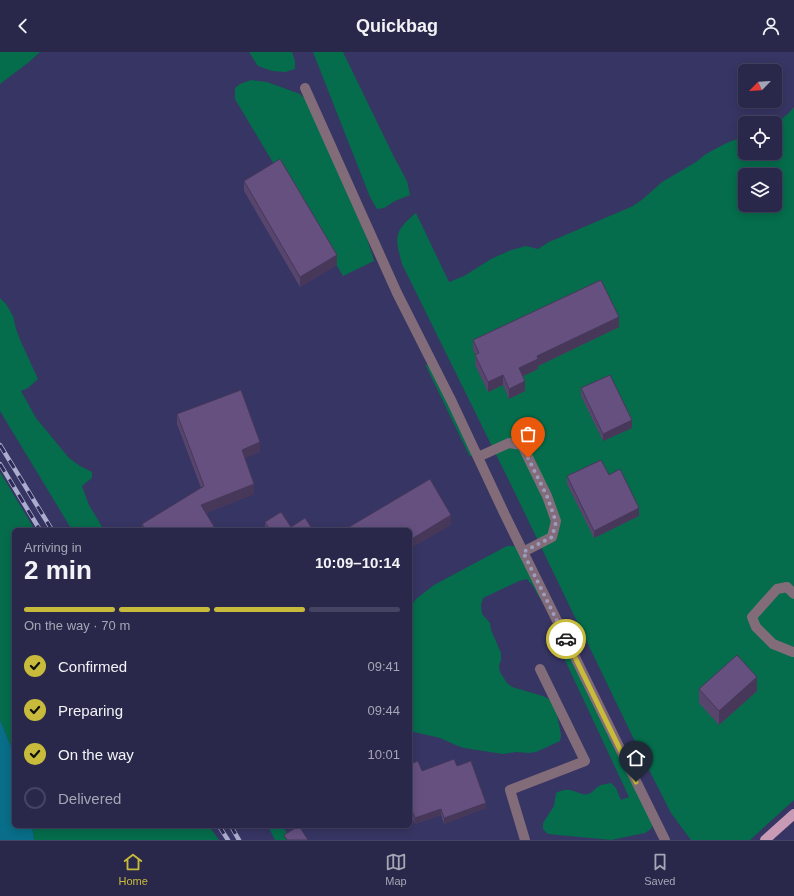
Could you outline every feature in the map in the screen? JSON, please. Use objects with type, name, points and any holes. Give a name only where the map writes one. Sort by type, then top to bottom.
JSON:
[{"type":"main road","points":[[765,840],[794,814]]},
{"type":"lane","points":[[305,88],[397,293],[452,402],[663,840]]},
{"type":"lane","points":[[478,457],[509,443],[522,445],[547,496],[556,522],[552,537],[523,552]]},
{"type":"lane","points":[[794,594],[786,587],[777,589],[752,617],[756,627],[773,644],[794,652]]},
{"type":"lane","points":[[525,840],[510,790],[584,761],[540,670]]},
{"type":"green space","points":[[0,52],[40,52],[0,84]]},
{"type":"green space","points":[[249,52],[292,52],[295,61],[295,69],[285,72],[272,71],[258,66]]},
{"type":"green space","points":[[313,52],[343,52],[407,181],[410,195],[395,201],[384,208],[377,209],[370,197]]},
{"type":"green space","points":[[251,80],[267,82],[300,94],[310,104],[365,233],[374,261],[343,276],[280,169],[278,171],[235,99],[235,88],[240,84]]},
{"type":"green space","points":[[794,107],[794,800],[750,840],[691,840],[671,813],[643,758],[402,264],[397,241],[403,225],[416,213],[449,282],[464,276],[491,259],[511,250],[526,246],[538,249],[549,242],[633,206],[662,182],[696,162],[706,154],[738,139],[738,160],[782,160],[782,119]]},
{"type":"green space","points":[[0,298],[6,304],[13,316],[21,342],[38,379],[28,388],[21,391],[36,418],[69,458],[92,472],[92,478],[82,486],[89,505],[103,528],[71,528],[0,411]]},
{"type":"green space","points":[[425,364],[439,372],[474,453],[470,457]]},
{"type":"green space","points":[[0,472],[34,528],[12,528],[12,749],[0,720]]},
{"type":"green space","points":[[507,546],[514,546],[523,550],[545,605],[527,579],[519,581],[483,598],[481,605],[482,614],[490,623],[491,630],[501,653],[499,666],[500,672],[507,683],[512,687],[549,699],[556,709],[561,735],[560,741],[536,752],[516,752],[503,754],[464,748],[440,738],[412,732],[412,604],[416,599],[434,585]]},
{"type":"green space","points":[[557,625],[653,824],[651,829],[645,833],[611,840],[548,834],[543,829],[543,823],[554,806],[556,793],[561,791],[571,790],[581,794],[586,794],[591,793],[600,785],[611,783],[616,788],[621,800],[629,797],[550,628]]},
{"type":"green space","points":[[32,828],[210,828],[219,840],[34,840]]},
{"type":"green space","points":[[269,828],[283,828],[292,840],[275,840]]},
{"type":"water","points":[[0,720],[12,749],[12,828],[32,828],[34,840],[0,840]]},
{"type":"building","points":[[280,159],[337,255],[300,277],[244,181]]},
{"type":"building","points":[[601,280],[619,317],[537,356],[538,359],[519,368],[525,381],[509,389],[503,375],[488,382],[475,355],[479,353],[473,340]]},
{"type":"building","points":[[610,375],[632,420],[603,434],[581,388]]},
{"type":"building","points":[[241,390],[260,442],[242,450],[254,484],[201,505],[215,528],[145,528],[142,524],[204,486],[177,414]]},
{"type":"building","points":[[601,460],[609,475],[620,469],[639,508],[594,531],[567,476]]},
{"type":"building","points":[[430,479],[451,515],[412,539],[412,528],[347,528]]},
{"type":"building","points":[[281,512],[291,527],[305,518],[312,528],[269,528],[265,522]]},
{"type":"building","points":[[737,655],[757,677],[719,711],[699,689]]},
{"type":"building","points":[[454,759],[457,766],[471,761],[486,803],[444,818],[441,809],[415,818],[412,811],[412,763],[418,761],[422,771]]},
{"type":"building","points":[[296,828],[300,828],[308,840],[287,840],[284,835]]},
{"type":"railway","points":[[0,445],[51,528]]},
{"type":"railway","points":[[0,464],[39,528]]},
{"type":"railway","points":[[220,828],[228,840]]},
{"type":"railway","points":[[232,828],[239,840]]},
{"type":"way so far","points":[[528,458],[547,496],[556,522],[552,537],[523,552],[566,639]]},
{"type":"route","points":[[566,639],[636,782]]}]
